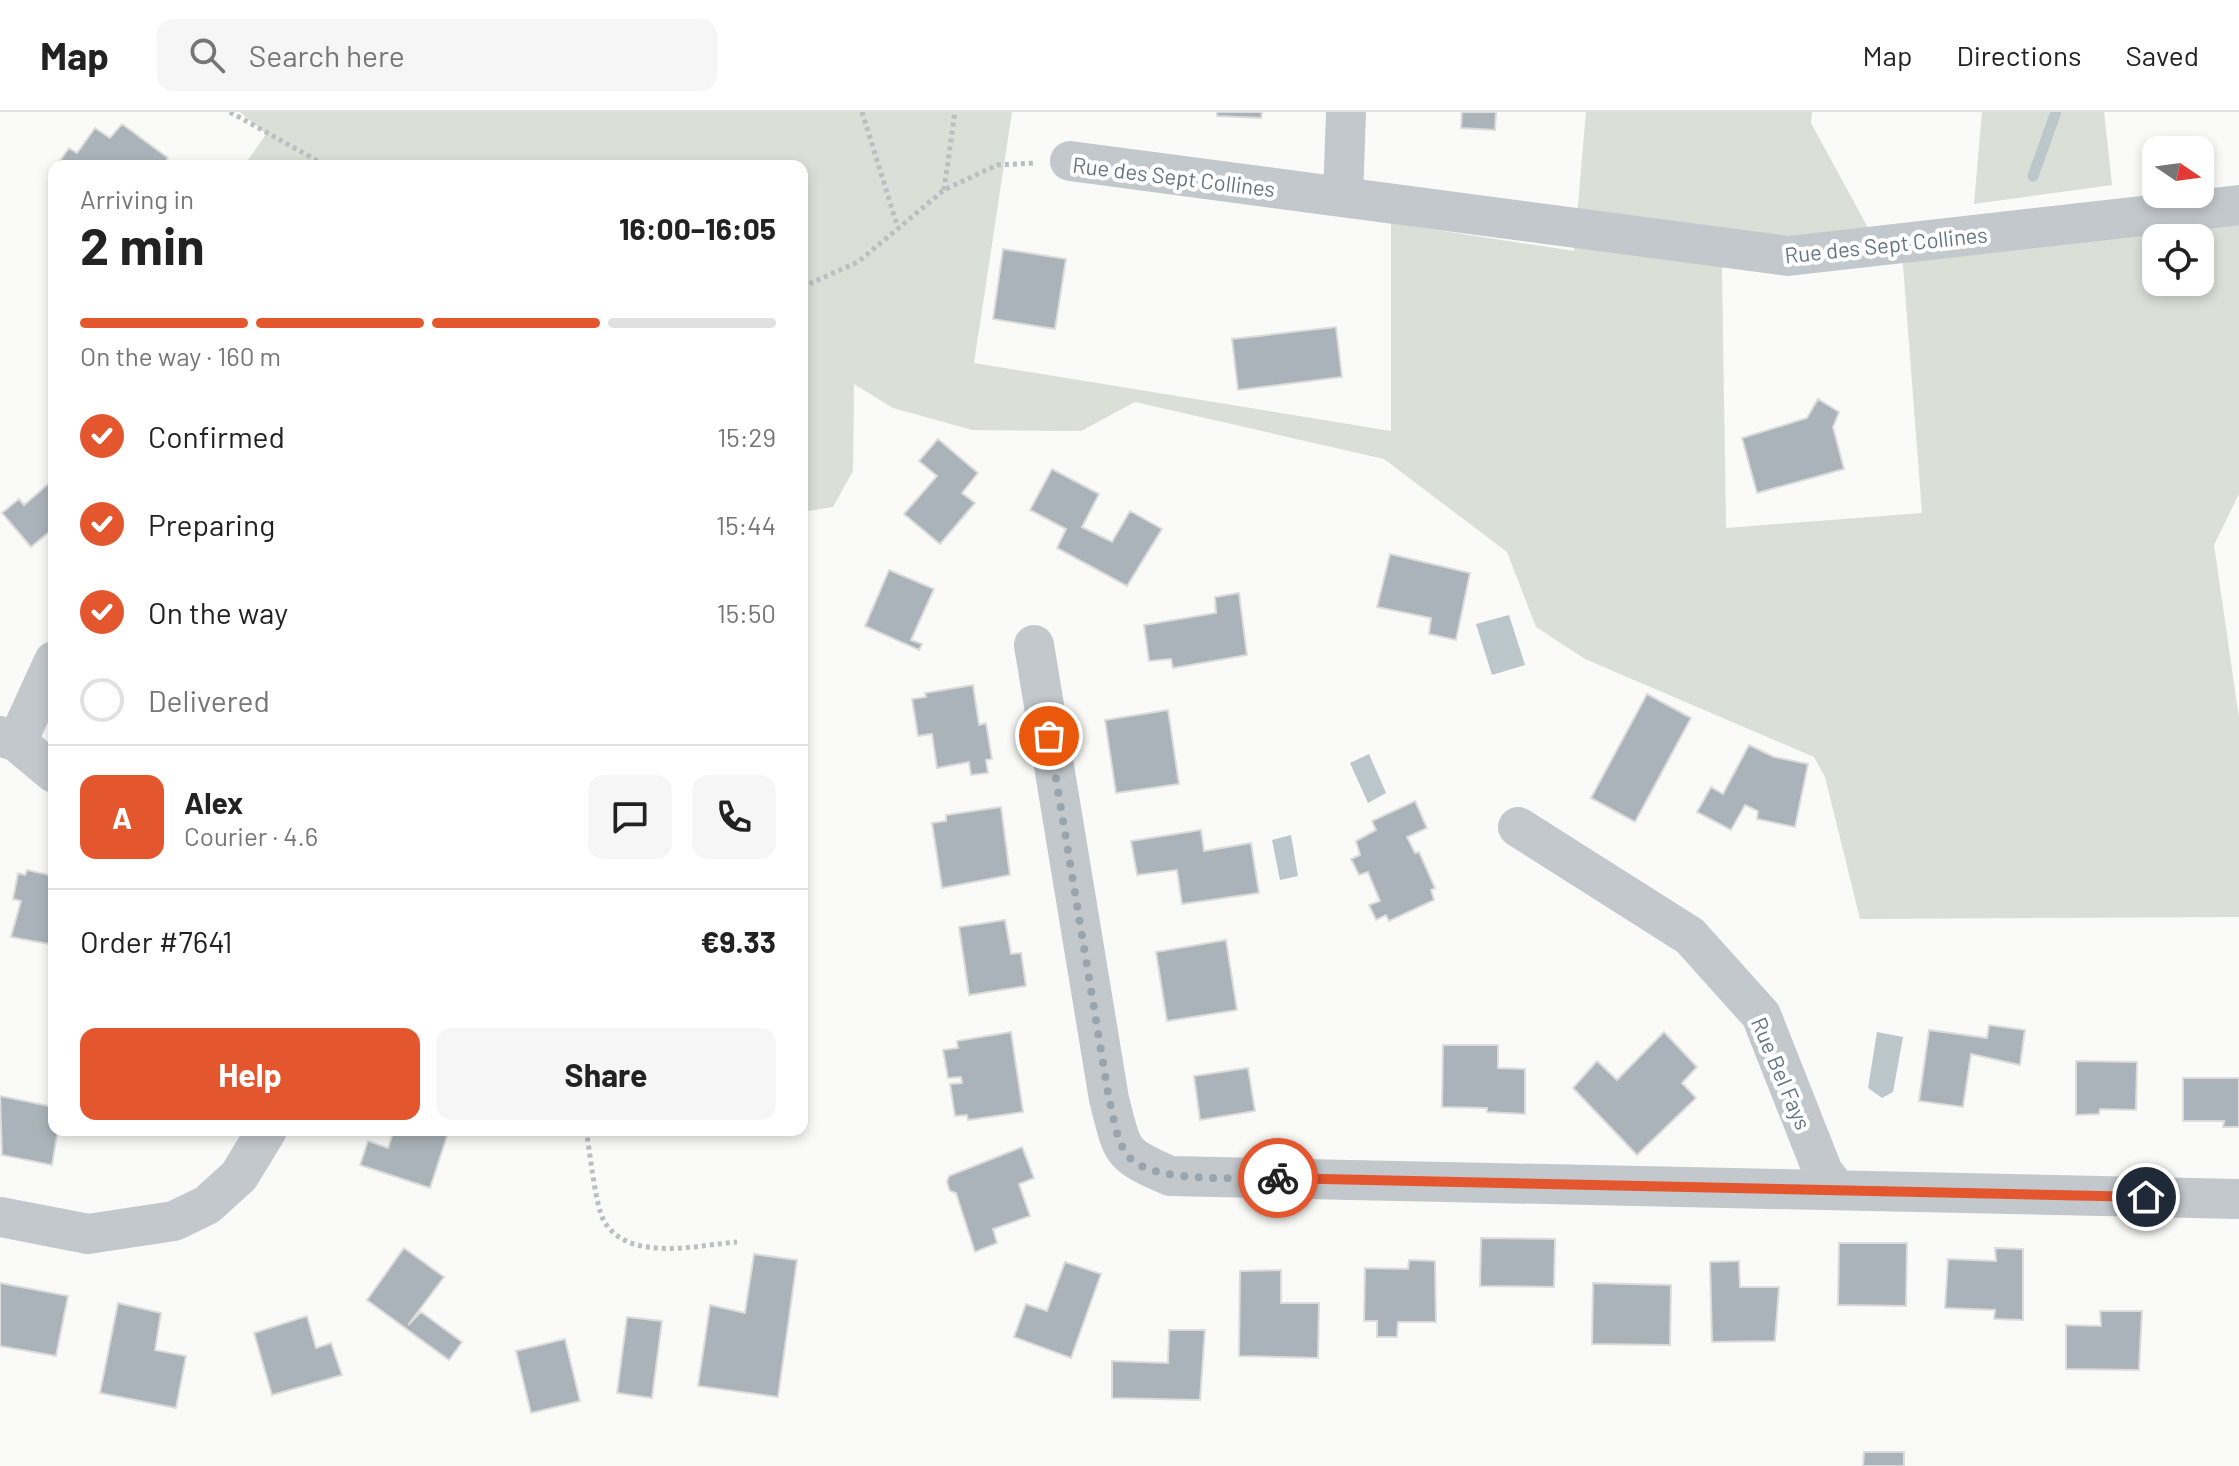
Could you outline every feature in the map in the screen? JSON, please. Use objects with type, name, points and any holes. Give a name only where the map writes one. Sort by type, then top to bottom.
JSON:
[{"type":"street","points":[[1343,197],[1346,112]]},
{"type":"street","name":"Rue des Sept Collines","points":[[1070,161],[1788,256],[2239,205]]},
{"type":"street","points":[[1034,645],[1109,1099],[1118,1136],[1130,1159],[1170,1176],[2239,1199]]},
{"type":"street","points":[[48,671],[8,739],[48,769]]},
{"type":"street","name":"Rue Bel Fays","points":[[1518,827],[1690,936],[1761,1015],[1823,1172],[1837,1190]]},
{"type":"street","points":[[0,1217],[88,1234],[174,1221],[207,1205],[239,1176],[263,1136]]},
{"type":"path","points":[[230,112],[316,160]]},
{"type":"path","points":[[862,112],[898,228]]},
{"type":"path","points":[[944,190],[955,112]]},
{"type":"path","name":"Rue des Sept Collines","points":[[808,284],[858,262],[944,190],[997,165],[1070,161]]},
{"type":"path","points":[[587,1136],[603,1220],[619,1239],[663,1249],[737,1242]]},
{"type":"shaded area","points":[[240,112],[1012,112],[974,363],[1391,431],[1391,223],[1574,251],[1586,112],[1812,112],[1811,123],[1873,237],[1726,238],[1722,271],[1726,528],[1922,513],[1902,252],[2142,224],[2142,296],[2214,296],[2214,224],[2144,224],[2239,213],[2239,494],[2214,545],[2239,718],[2239,917],[1860,919],[1825,777],[1814,757],[1585,659],[1536,627],[1507,552],[1384,459],[1135,402],[1081,431],[972,430],[893,408],[854,384],[853,471],[833,507],[808,511],[808,160],[248,160],[266,134]]},
{"type":"shaded area","points":[[1982,112],[2104,112],[2112,185],[1974,204]]},
{"type":"shaded area","points":[[1509,615],[1525,665],[1492,675],[1476,624]]},
{"type":"shaded area","points":[[1369,754],[1386,793],[1368,803],[1350,763]]},
{"type":"shaded area","points":[[1291,835],[1298,876],[1280,880],[1272,840]]},
{"type":"shaded area","points":[[1877,1032],[1903,1037],[1893,1092],[1882,1098],[1868,1088]]},
{"type":"building","points":[[1217,112],[1262,112],[1261,118],[1217,116]]},
{"type":"building","points":[[1462,112],[1496,112],[1495,130],[1461,128]]},
{"type":"building","points":[[122,124],[168,158],[61,160],[69,148],[77,153],[95,128],[110,138]]},
{"type":"building","points":[[1003,249],[1066,259],[1055,329],[993,319]]},
{"type":"building","points":[[1336,327],[1342,377],[1238,390],[1232,339]]},
{"type":"building","points":[[1818,399],[1839,412],[1833,427],[1844,469],[1757,493],[1742,438],[1807,418]]},
{"type":"building","points":[[938,439],[978,473],[962,493],[975,503],[940,544],[904,514],[937,476],[919,461]]},
{"type":"building","points":[[1052,469],[1099,494],[1082,527],[1112,542],[1130,511],[1162,529],[1127,586],[1057,548],[1066,529],[1030,510]]},
{"type":"building","points":[[48,484],[48,533],[31,547],[2,513],[19,499],[24,505]]},
{"type":"building","points":[[1390,554],[1470,573],[1456,640],[1429,634],[1431,618],[1377,607]]},
{"type":"building","points":[[889,570],[934,589],[911,640],[922,644],[919,650],[865,626]]},
{"type":"building","points":[[1239,593],[1247,655],[1173,668],[1171,659],[1149,661],[1144,625],[1216,613],[1215,597]]},
{"type":"building","points":[[973,685],[979,725],[986,723],[992,759],[986,760],[988,773],[971,775],[969,762],[937,768],[932,734],[918,736],[912,699],[926,697],[925,693]]},
{"type":"building","points":[[1647,694],[1691,718],[1635,822],[1591,798]]},
{"type":"building","points":[[1168,710],[1179,784],[1116,793],[1105,720]]},
{"type":"building","points":[[1749,745],[1774,757],[1808,764],[1795,827],[1757,819],[1758,811],[1745,805],[1731,830],[1697,812],[1711,787],[1723,794]]},
{"type":"building","points":[[1415,801],[1427,828],[1407,837],[1415,853],[1419,852],[1435,888],[1431,890],[1434,900],[1389,921],[1386,915],[1376,920],[1369,905],[1380,901],[1368,872],[1359,875],[1351,859],[1360,855],[1356,841],[1376,830],[1372,821]]},
{"type":"building","points":[[1001,807],[1010,875],[942,888],[932,823],[946,821],[946,815]]},
{"type":"building","points":[[1201,830],[1204,851],[1251,843],[1259,893],[1182,904],[1177,870],[1137,875],[1131,841]]},
{"type":"building","points":[[27,870],[48,875],[48,944],[11,937],[21,901],[13,899],[18,873],[25,875]]},
{"type":"building","points":[[1005,920],[1011,954],[1021,953],[1026,986],[969,995],[959,927]]},
{"type":"building","points":[[1226,940],[1237,1010],[1167,1021],[1156,952]]},
{"type":"building","points":[[1989,1025],[2025,1030],[2020,1065],[1971,1054],[1963,1107],[1919,1101],[1929,1030],[1987,1038]]},
{"type":"building","points":[[1011,1032],[1023,1112],[968,1120],[967,1115],[955,1116],[950,1084],[962,1083],[961,1077],[948,1078],[943,1050],[958,1048],[957,1041]]},
{"type":"building","points":[[1664,1032],[1697,1067],[1682,1083],[1696,1098],[1637,1155],[1573,1088],[1597,1061],[1617,1080]]},
{"type":"building","points":[[1443,1045],[1498,1045],[1498,1068],[1525,1069],[1525,1114],[1487,1112],[1487,1108],[1442,1107]]},
{"type":"building","points":[[2076,1061],[2137,1062],[2136,1110],[2100,1109],[2099,1114],[2076,1115]]},
{"type":"building","points":[[1248,1068],[1255,1111],[1200,1120],[1194,1076]]},
{"type":"building","points":[[2183,1078],[2239,1078],[2239,1127],[2223,1127],[2224,1121],[2183,1121]]},
{"type":"building","points":[[0,1096],[48,1106],[48,1136],[57,1136],[52,1165],[2,1155]]},
{"type":"building","points":[[392,1136],[447,1136],[430,1188],[360,1165],[368,1141],[388,1148]]},
{"type":"building","points":[[1022,1147],[1034,1178],[1019,1184],[1030,1216],[993,1229],[997,1243],[975,1252],[956,1193],[950,1191],[949,1176]]},
{"type":"building","points":[[1481,1238],[1555,1239],[1554,1287],[1480,1286]]},
{"type":"building","points":[[1839,1243],[1907,1243],[1906,1306],[1838,1305]]},
{"type":"building","points":[[404,1248],[444,1277],[408,1325],[421,1312],[462,1342],[449,1360],[367,1300]]},
{"type":"building","points":[[1995,1248],[2023,1249],[2023,1320],[1994,1319],[1995,1310],[1945,1308],[1948,1259],[1996,1261]]},
{"type":"building","points":[[754,1254],[797,1260],[778,1397],[698,1386],[710,1305],[745,1313]]},
{"type":"building","points":[[1409,1260],[1435,1261],[1436,1322],[1398,1322],[1397,1337],[1377,1337],[1377,1321],[1364,1321],[1365,1268],[1408,1269]]},
{"type":"building","points":[[1739,1261],[1740,1287],[1779,1287],[1775,1341],[1712,1342],[1710,1262]]},
{"type":"building","points":[[1065,1262],[1101,1274],[1071,1358],[1014,1337],[1026,1304],[1047,1311]]},
{"type":"building","points":[[1281,1270],[1281,1303],[1319,1303],[1318,1358],[1239,1356],[1240,1271]]},
{"type":"building","points":[[0,1283],[68,1296],[56,1356],[0,1346]]},
{"type":"building","points":[[1593,1283],[1671,1285],[1670,1345],[1592,1344]]},
{"type":"building","points":[[118,1303],[161,1313],[155,1350],[186,1356],[176,1408],[100,1393]]},
{"type":"building","points":[[2100,1311],[2142,1311],[2139,1370],[2066,1369],[2066,1325],[2101,1326]]},
{"type":"building","points":[[307,1316],[316,1348],[331,1343],[342,1375],[272,1395],[254,1333]]},
{"type":"building","points":[[627,1317],[662,1321],[652,1398],[617,1393]]},
{"type":"building","points":[[1169,1330],[1205,1330],[1200,1400],[1112,1398],[1112,1361],[1168,1363]]},
{"type":"building","points":[[565,1339],[580,1401],[531,1413],[516,1351]]},
{"type":"building","points":[[1864,1452],[1904,1452],[1904,1466],[1863,1466]]},
{"type":"waterway","points":[[2033,176],[2056,112]]},
{"type":"way so far","points":[[1049,736],[1109,1099],[1118,1136],[1130,1159],[1170,1176],[1278,1178]]},
{"type":"route","points":[[1278,1178],[2146,1197]]}]
